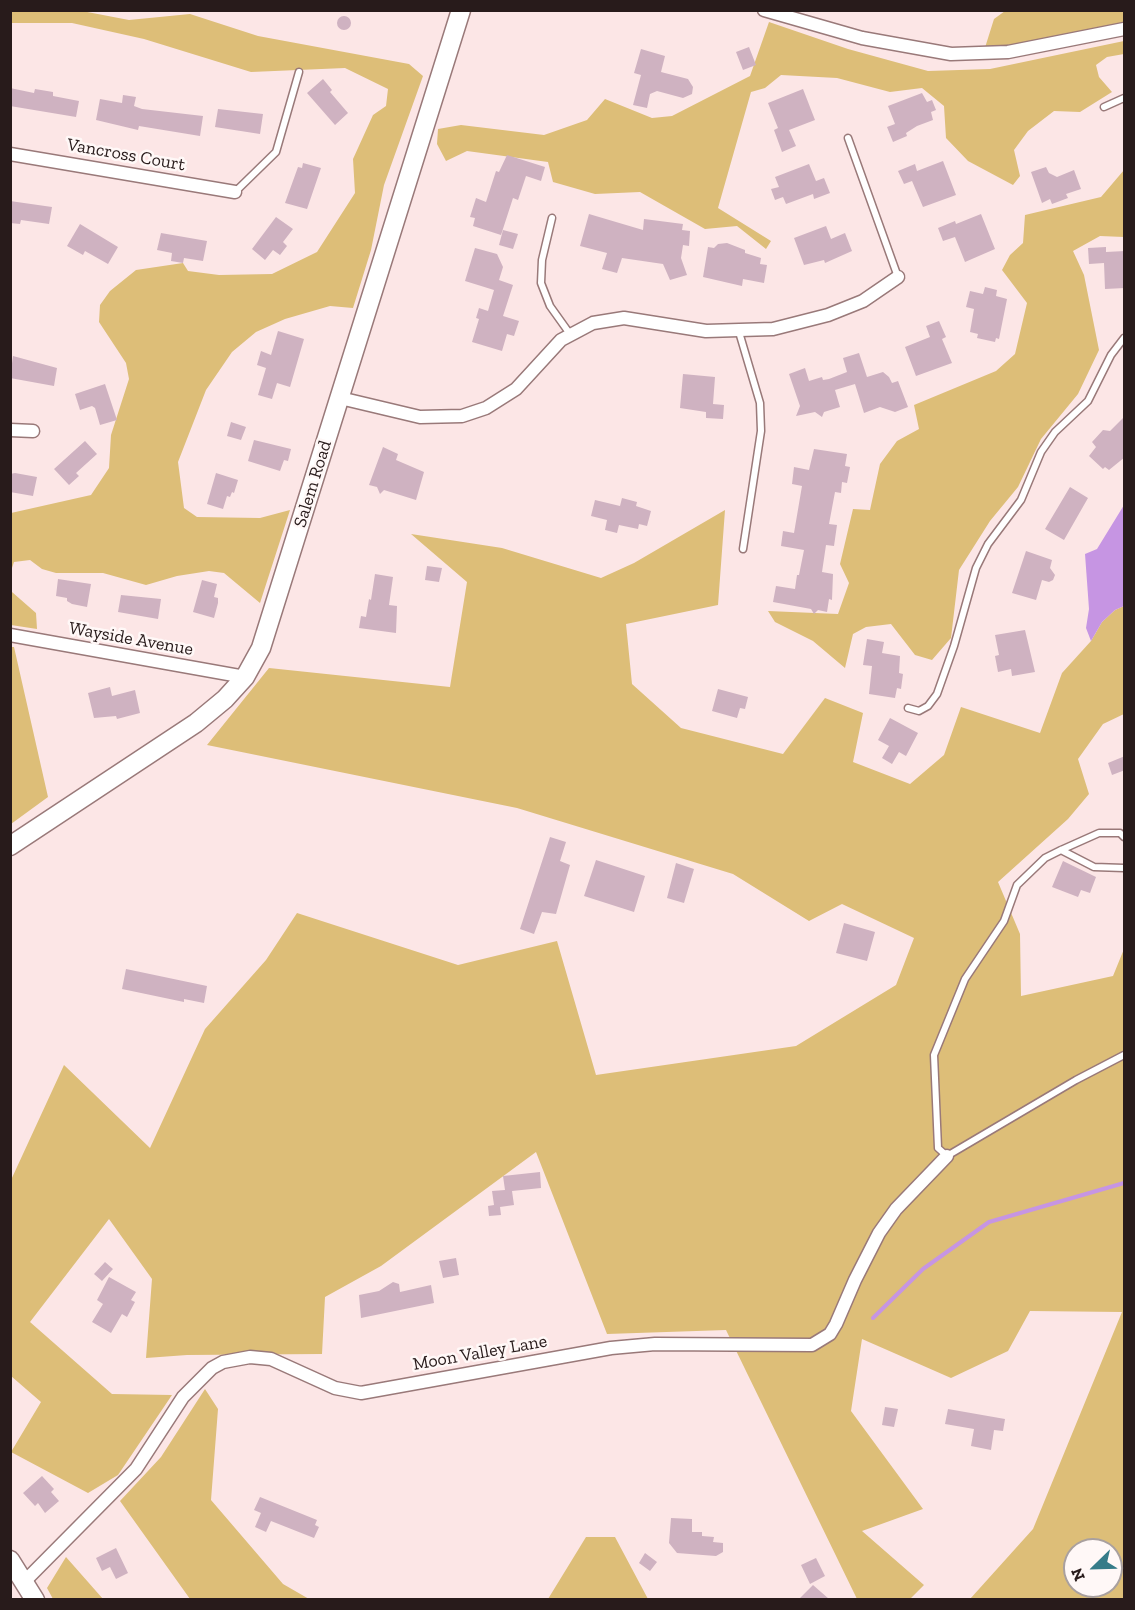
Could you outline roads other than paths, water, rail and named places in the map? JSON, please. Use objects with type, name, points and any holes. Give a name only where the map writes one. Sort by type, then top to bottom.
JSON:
[{"type":"street","name":"Salem Road","points":[[10,846],[196,723],[225,699],[245,677],[261,648],[461,10]]},
{"type":"street","points":[[764,10],[862,38],[951,54],[1008,52],[1125,29]]},
{"type":"street","name":"Vancross Court","points":[[10,154],[235,192]]},
{"type":"street","points":[[340,398],[420,417],[440,418],[474,412],[496,403],[516,389],[554,347],[570,334],[592,323],[624,318],[706,331],[739,332],[791,325],[828,315],[863,301],[898,277]]},
{"type":"street","points":[[10,430],[33,431]]},
{"type":"street","name":"Wayside Avenue","points":[[10,635],[245,677]]},
{"type":"street","name":"Moon Valley Lane","points":[[25,1581],[136,1469],[183,1397],[204,1375],[223,1362],[250,1357],[271,1359],[334,1388],[361,1393],[611,1348],[655,1344],[812,1345],[830,1334],[879,1233],[896,1209],[948,1156]]},
{"type":"street","points":[[10,1560],[35,1599]]},
{"type":"lane","points":[[235,192],[276,152],[298,72]]},
{"type":"lane","points":[[1104,107],[1125,98]]},
{"type":"lane","points":[[848,138],[898,277]]},
{"type":"lane","points":[[552,218],[542,260],[541,282],[550,306],[570,334]]},
{"type":"lane","points":[[739,332],[760,403],[761,431],[743,549]]},
{"type":"lane","points":[[908,708],[919,711],[928,706],[937,694],[976,568],[988,544],[1021,500],[1041,452],[1055,432],[1088,401],[1111,355],[1125,338]]},
{"type":"lane","points":[[1125,837],[1120,833],[1099,833],[1045,858],[1017,885],[1004,921],[965,979],[934,1055],[938,1148],[948,1156],[1076,1080],[1125,1055]]},
{"type":"lane","points":[[1061,850],[1094,867],[1125,868]]},
{"type":"waterway","points":[[873,1318],[923,1269],[989,1222],[1124,1183]]}]
